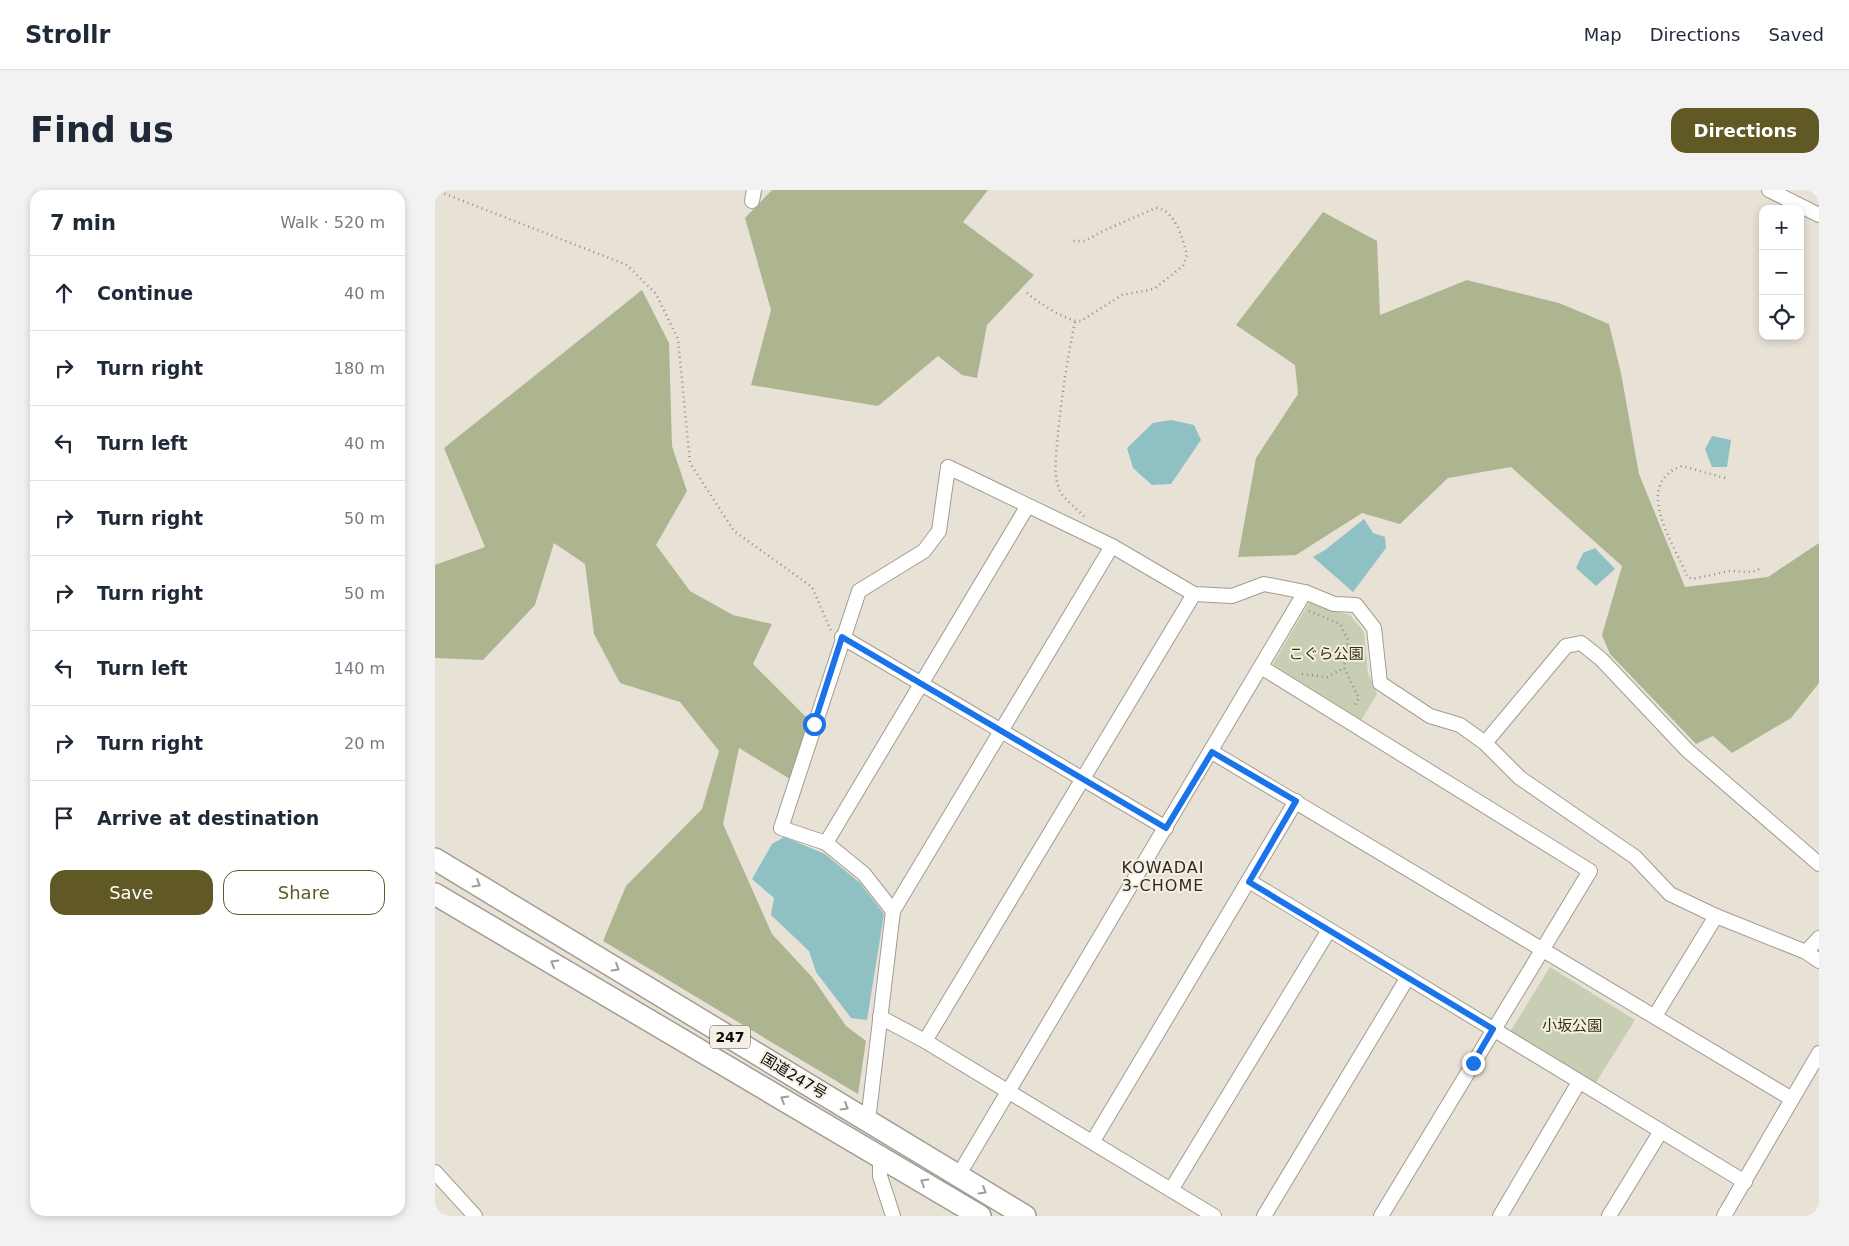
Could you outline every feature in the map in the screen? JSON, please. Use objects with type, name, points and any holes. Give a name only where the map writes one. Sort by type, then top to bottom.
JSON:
[{"type":"highway","name":"国道247号","points":[[435,859],[1025,1216]]},
{"type":"highway","name":"国道247号","points":[[435,894],[981,1216]]},
{"type":"street","points":[[1769,190],[1819,215]]},
{"type":"street","points":[[893,911],[864,874],[826,844],[781,828],[842,637],[859,591],[924,552],[939,531],[948,467],[1027,507],[1112,546],[1195,594],[1232,596],[1264,584],[1305,592],[1334,604],[1356,605],[1374,628],[1380,683],[1430,716],[1460,725],[1485,743],[1520,778],[1635,857],[1669,894],[1716,916],[1806,952],[1819,961]]},
{"type":"street","points":[[826,844],[1027,507]]},
{"type":"street","points":[[868,1121],[893,911],[1112,546]]},
{"type":"street","points":[[958,1176],[1212,752],[1305,592]]},
{"type":"street","points":[[925,1041],[1082,778],[1195,594]]},
{"type":"street","points":[[842,637],[1166,828]]},
{"type":"street","points":[[1485,743],[1566,646],[1581,643],[1601,658],[1687,750],[1819,864]]},
{"type":"street","points":[[1261,667],[1590,871],[1381,1216]]},
{"type":"street","points":[[1212,752],[1543,948],[1792,1099]]},
{"type":"street","points":[[1093,1141],[1296,801]]},
{"type":"street","points":[[1249,882],[1745,1182]]},
{"type":"street","points":[[1655,1016],[1716,916]]},
{"type":"street","points":[[1171,1190],[1329,930]]},
{"type":"street","points":[[1806,952],[1819,938]]},
{"type":"street","points":[[1264,1216],[1408,978]]},
{"type":"street","points":[[880,1017],[925,1041],[1093,1141],[1214,1216]]},
{"type":"street","points":[[1724,1216],[1819,1053]]},
{"type":"street","points":[[1500,1216],[1579,1082]]},
{"type":"street","points":[[1609,1216],[1661,1131]]},
{"type":"street","points":[[880,1155],[880,1176],[893,1216]]},
{"type":"street","points":[[435,1172],[475,1216]]},
{"type":"path","points":[[435,190],[627,265],[656,294],[678,339],[690,463],[734,531],[812,587],[832,634],[842,637]]},
{"type":"path","points":[[1027,293],[1043,306],[1075,322],[1088,318],[1122,295],[1154,289],[1183,266],[1187,256],[1175,223],[1165,210],[1156,208],[1105,230],[1085,241],[1073,241]]},
{"type":"path","points":[[1075,322],[1064,375],[1056,456],[1057,476],[1059,488],[1064,497],[1089,520]]},
{"type":"path","points":[[1725,478],[1683,466],[1669,472],[1663,479],[1657,497],[1661,518],[1669,538],[1687,576],[1692,579],[1730,572],[1752,572],[1762,568]]},
{"type":"path","points":[[1297,606],[1340,624],[1348,640],[1344,668],[1359,698],[1346,720]]},
{"type":"path","points":[[1302,674],[1327,677],[1344,668]]},
{"type":"green space","points":[[772,190],[988,190],[963,222],[1034,275],[987,325],[977,378],[962,375],[938,356],[878,406],[751,385],[771,310],[745,218]]},
{"type":"green space","points":[[1323,212],[1377,241],[1380,315],[1467,280],[1559,303],[1609,324],[1621,373],[1639,474],[1685,587],[1768,577],[1819,543],[1819,683],[1791,718],[1732,753],[1713,736],[1696,744],[1610,654],[1602,635],[1622,566],[1511,467],[1448,478],[1400,524],[1362,513],[1296,555],[1238,557],[1256,458],[1298,394],[1295,365],[1236,325]]},
{"type":"green space","points":[[642,290],[669,343],[672,446],[687,491],[656,545],[690,591],[733,615],[772,624],[753,664],[809,720],[790,779],[739,748],[723,824],[772,934],[812,977],[846,1026],[866,1041],[858,1094],[603,941],[626,886],[702,809],[719,751],[680,702],[620,683],[594,634],[585,564],[554,543],[535,605],[483,660],[435,658],[435,565],[485,547],[444,448]]},
{"type":"green space","name":"こぐら公園","points":[[1310,601],[1327,609],[1350,615],[1364,632],[1368,673],[1377,694],[1360,722],[1273,670],[1273,664]]},
{"type":"green space","name":"小坂公園","points":[[1550,967],[1635,1020],[1595,1084],[1510,1032]]},
{"type":"water","points":[[1171,420],[1194,425],[1201,440],[1171,484],[1152,485],[1133,468],[1127,448],[1153,423]]},
{"type":"water","points":[[1712,436],[1731,440],[1727,467],[1712,467],[1705,449]]},
{"type":"water","points":[[1364,519],[1373,533],[1385,537],[1386,548],[1353,592],[1313,557],[1325,550]]},
{"type":"water","points":[[1595,548],[1615,569],[1596,586],[1576,568],[1583,553]]},
{"type":"water","points":[[784,837],[825,854],[860,883],[884,914],[867,1020],[851,1018],[816,972],[809,951],[771,915],[774,898],[752,879],[772,844]]},
{"type":"district","name":"KOWADAI 3-CHOME","points":[[1163,876]]},
{"type":"route","points":[[814,724],[842,637],[1166,828],[1212,752],[1296,801],[1249,882],[1493,1029],[1473,1063]]}]
